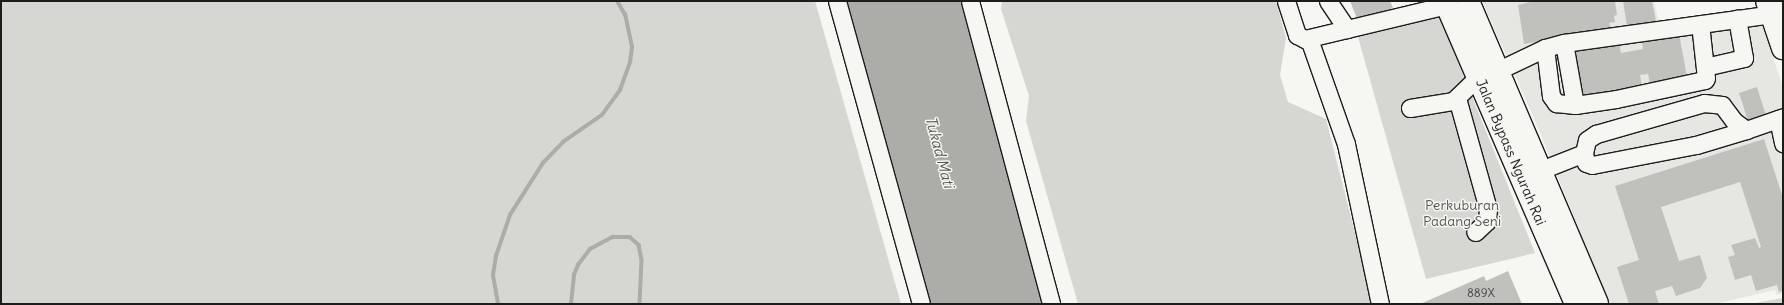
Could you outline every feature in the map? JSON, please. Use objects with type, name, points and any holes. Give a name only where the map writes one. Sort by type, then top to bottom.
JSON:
[{"type":"main road","name":"Jalan Bypass Ngurah Rai","points":[[1468,1],[1489,73],[1576,304]]},
{"type":"main road","name":"Jalan Bypass Ngurah Rai","points":[[1446,3],[1489,73],[1541,170],[1597,304]]},
{"type":"main road","points":[[1773,6],[1783,48]]},
{"type":"street","points":[[837,1],[921,304]]},
{"type":"street","points":[[970,1],[1051,304]]},
{"type":"street","points":[[1286,1],[1297,35],[1309,39],[1446,3]]},
{"type":"street","points":[[1328,1],[1347,29]]},
{"type":"street","points":[[1410,108],[1449,103],[1489,73],[1545,48],[1564,43],[1737,19],[1773,6]]},
{"type":"street","points":[[1705,67],[1744,58],[1737,19]]},
{"type":"street","points":[[1545,48],[1551,96],[1561,105],[1575,105],[1703,82],[1706,78],[1700,24]]},
{"type":"street","points":[[1309,39],[1346,144],[1380,304]]},
{"type":"street","points":[[1564,43],[1575,105]]},
{"type":"street","points":[[1457,98],[1488,209],[1487,221],[1475,232]]},
{"type":"street","points":[[1746,130],[1735,122],[1722,104],[1704,103],[1596,134],[1588,140],[1584,153],[1586,163],[1599,164],[1696,145],[1746,130],[1780,118],[1783,143]]},
{"type":"street","points":[[1541,170],[1584,153]]},
{"type":"shaded area","points":[[1482,1],[1654,1],[1659,23],[1756,7],[1783,87],[1783,293],[1777,295],[1775,290],[1715,304],[1609,304],[1536,123]]},
{"type":"green space","points":[[1,1],[815,1],[901,304],[1,304]]},
{"type":"green space","points":[[1002,1],[1276,1],[1286,38],[1280,75],[1288,102],[1326,119],[1373,304],[1078,304],[1026,121],[1029,96],[1001,9]]},
{"type":"green space","name":"Perkuburan Padang Seni","points":[[1440,17],[1535,253],[1426,279],[1358,37]]},
{"type":"green space","points":[[1783,298],[1783,304],[1750,304]]},
{"type":"water","points":[[842,1],[963,1],[1044,304],[927,304]]},
{"type":"building","points":[[1350,1],[1390,1],[1393,8],[1358,21]]},
{"type":"building","points":[[1534,1],[1615,1],[1617,15],[1614,16],[1615,22],[1609,23],[1611,29],[1524,44],[1518,5]]},
{"type":"building","points":[[1623,1],[1652,1],[1656,21],[1627,26]]},
{"type":"building","points":[[1679,34],[1688,82],[1651,89],[1648,74],[1640,75],[1642,86],[1585,101],[1582,87],[1573,89],[1569,61],[1577,59],[1574,45],[1618,38],[1621,53],[1643,49],[1642,41]]},
{"type":"building","points":[[1757,87],[1768,122],[1750,127],[1739,93]]},
{"type":"building","points":[[1764,139],[1783,198],[1783,291],[1779,292],[1777,285],[1756,291],[1751,275],[1735,280],[1728,257],[1735,255],[1731,245],[1755,238],[1759,248],[1761,247],[1740,182],[1661,207],[1679,261],[1700,255],[1707,278],[1700,288],[1676,296],[1672,286],[1655,291],[1659,304],[1629,304],[1617,267],[1639,260],[1615,186]]},
{"type":"building","points":[[1508,271],[1522,304],[1420,304],[1484,276],[1486,281]]},
{"type":"waterway","name":"Tukad Mati","points":[[498,304],[493,275],[496,256],[510,215],[543,163],[563,142],[602,115],[620,90],[630,62],[632,47],[625,15],[617,1]]},
{"type":"waterway","points":[[571,304],[574,275],[578,265],[590,249],[613,237],[630,237],[639,245],[642,261],[640,304]]}]
